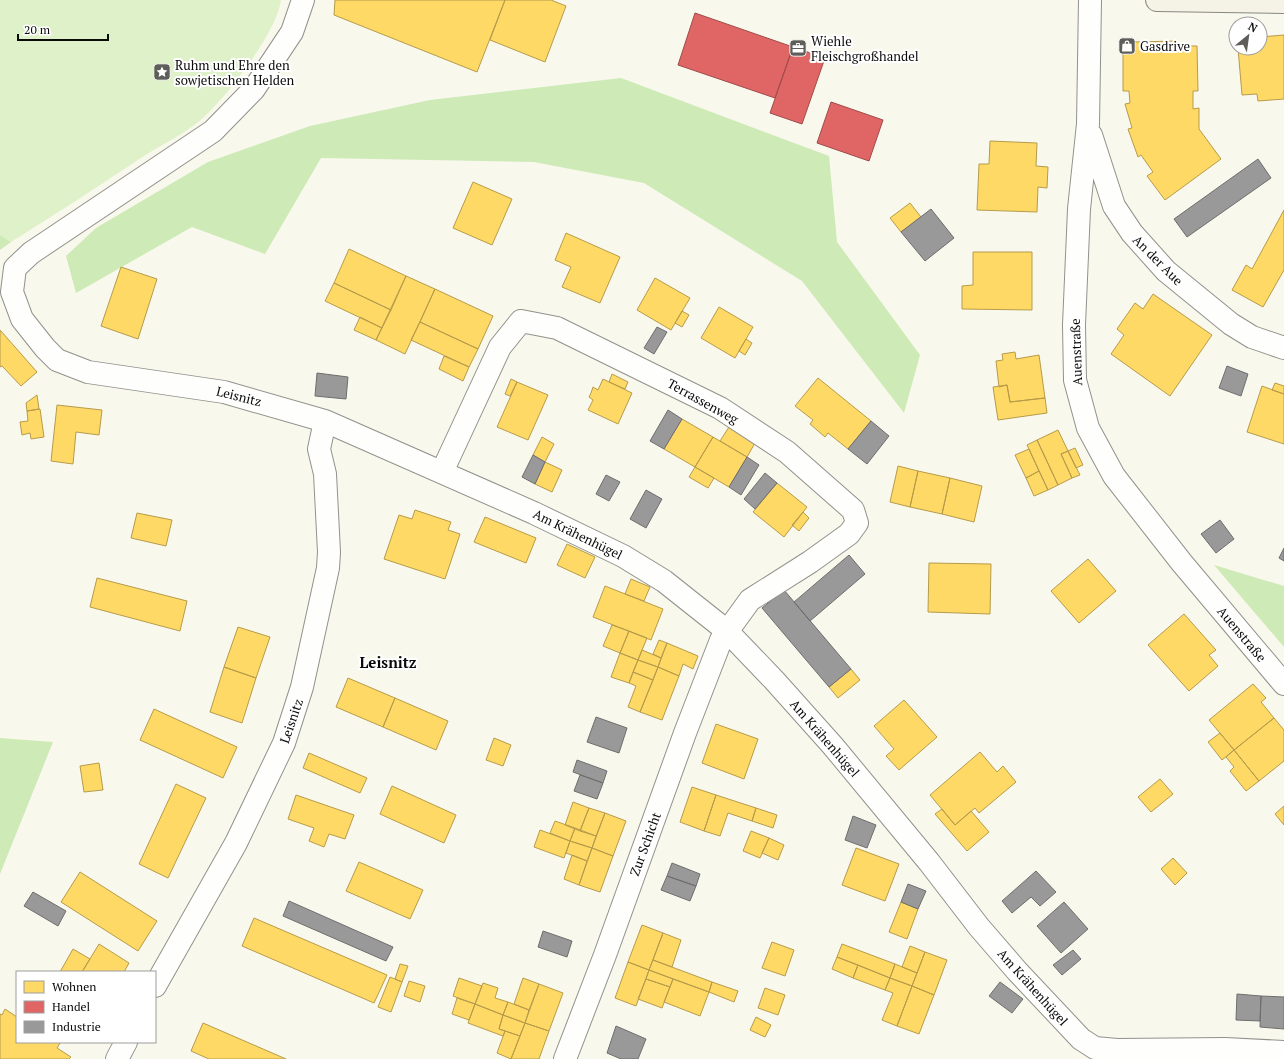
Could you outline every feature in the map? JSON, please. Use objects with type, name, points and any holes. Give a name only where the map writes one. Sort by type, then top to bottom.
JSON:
[{"type":"street","name":"Leisnitz","points":[[156,984],[236,843],[284,743],[302,687],[328,568],[329,552],[325,474],[318,449],[325,421],[224,392],[88,372],[57,360],[45,348],[22,318],[12,292],[15,268],[31,253],[218,125],[254,89],[292,32],[303,0]]},
{"type":"street","name":"Auenstraße","points":[[1090,0],[1088,124],[1079,209],[1074,339],[1075,380],[1088,428],[1114,476],[1182,563],[1284,684]]},
{"type":"street","points":[[1157,0],[1284,2]]},
{"type":"street","name":"An der Aue","points":[[1088,124],[1114,206],[1132,233],[1166,271],[1231,324],[1252,337],[1284,348]]},
{"type":"street","name":"Terrassenweg","points":[[442,472],[500,347],[521,321],[557,328],[712,404],[787,452],[854,510],[857,523],[849,534],[750,600],[727,631]]},
{"type":"street","name":"Am Krähenhügel","points":[[325,421],[534,513],[626,558],[664,581],[727,631],[774,680],[833,746],[929,862],[979,927],[1017,971],[1081,1039],[1094,1048],[1117,1050],[1225,1049],[1284,1052]]},
{"type":"street","name":"Zur Schicht","points":[[565,1059],[605,955],[685,733],[721,640],[727,631]]},
{"type":"street","points":[[117,1059],[125,1043]]},
{"type":"green space","points":[[0,0],[281,0],[270,29],[250,63],[225,95],[203,118],[182,133],[11,242],[0,235]]},
{"type":"green space","points":[[621,78],[829,156],[837,242],[920,355],[904,413],[802,281],[644,183],[534,162],[321,158],[265,254],[192,227],[76,293],[66,256],[96,228],[208,162],[310,126],[430,100]]},
{"type":"green space","points":[[0,235],[11,242],[0,250]]},
{"type":"green space","points":[[1214,565],[1284,586],[1284,647]]},
{"type":"green space","points":[[0,738],[53,742],[0,874]]},
{"type":"building: Wohnen","points":[[335,0],[505,0],[477,72],[334,15]]},
{"type":"building: Wohnen","points":[[505,0],[551,0],[566,6],[545,62],[490,40]]},
{"type":"building: Wohnen","points":[[1284,35],[1284,99],[1258,101],[1257,94],[1242,95],[1239,56],[1268,56],[1268,36]]},
{"type":"building: Wohnen","points":[[1177,41],[1177,46],[1197,46],[1198,91],[1193,91],[1193,109],[1199,108],[1199,129],[1221,159],[1165,200],[1147,176],[1153,172],[1141,155],[1138,157],[1128,129],[1132,128],[1125,104],[1130,103],[1129,91],[1123,91],[1123,52],[1132,42]]},
{"type":"building: Wohnen","points":[[990,141],[1037,143],[1036,166],[1048,167],[1047,188],[1038,187],[1037,212],[977,210],[979,164],[989,164]]},
{"type":"building: Wohnen","points":[[473,182],[512,199],[492,245],[453,228]]},
{"type":"building: Wohnen","points":[[910,203],[921,217],[901,232],[890,218]]},
{"type":"building: Wohnen","points":[[1284,210],[1284,270],[1263,307],[1232,290],[1246,265],[1252,269]]},
{"type":"building: Wohnen","points":[[566,233],[620,257],[600,303],[562,287],[571,267],[555,260]]},
{"type":"building: Wohnen","points":[[349,249],[406,276],[391,310],[334,283]]},
{"type":"building: Wohnen","points":[[973,252],[1032,252],[1032,310],[962,309],[962,286],[973,285]]},
{"type":"building: Wohnen","points":[[121,267],[157,279],[138,339],[101,326]]},
{"type":"building: Wohnen","points":[[406,276],[435,289],[405,354],[376,340]]},
{"type":"building: Wohnen","points":[[655,278],[690,298],[671,330],[637,310]]},
{"type":"building: Wohnen","points":[[334,283],[391,310],[382,328],[325,301]]},
{"type":"building: Wohnen","points":[[435,289],[493,316],[478,349],[420,322]]},
{"type":"building: Wohnen","points":[[1153,294],[1212,335],[1170,396],[1111,354],[1124,335],[1117,329],[1135,303],[1143,309]]},
{"type":"building: Wohnen","points":[[719,307],[753,327],[735,358],[701,338]]},
{"type":"building: Wohnen","points":[[682,311],[689,315],[682,327],[675,323]]},
{"type":"building: Wohnen","points":[[360,317],[382,328],[376,340],[354,330]]},
{"type":"building: Wohnen","points":[[420,322],[478,349],[469,367],[411,340]]},
{"type":"building: Wohnen","points":[[0,330],[37,372],[21,386],[2,366],[0,367]]},
{"type":"building: Wohnen","points":[[746,339],[752,343],[745,355],[739,351]]},
{"type":"building: Wohnen","points":[[1015,352],[1016,359],[1039,355],[1045,398],[1010,402],[1007,385],[999,387],[996,361],[1003,360],[1002,354]]},
{"type":"building: Wohnen","points":[[444,356],[469,367],[463,381],[439,369]]},
{"type":"building: Wohnen","points":[[612,374],[628,382],[625,389],[609,382]]},
{"type":"building: Wohnen","points":[[818,378],[871,421],[848,449],[828,433],[825,437],[810,424],[813,420],[795,406]]},
{"type":"building: Wohnen","points":[[511,379],[517,382],[510,396],[505,394]]},
{"type":"building: Wohnen","points":[[603,379],[632,393],[618,424],[588,410],[593,400],[589,397],[593,387],[598,390]]},
{"type":"building: Wohnen","points":[[517,382],[548,395],[528,440],[497,427]]},
{"type":"building: Wohnen","points":[[1275,383],[1284,386],[1284,394],[1272,390]]},
{"type":"building: Wohnen","points":[[1007,385],[1010,402],[1045,398],[1047,413],[998,420],[993,387]]},
{"type":"building: Wohnen","points":[[1262,386],[1284,394],[1284,444],[1247,432]]},
{"type":"building: Wohnen","points":[[37,395],[39,409],[27,411],[26,403]]},
{"type":"building: Wohnen","points":[[57,405],[102,410],[99,435],[76,432],[73,464],[51,461]]},
{"type":"building: Wohnen","points":[[40,409],[44,437],[31,439],[30,433],[22,435],[20,422],[28,421],[27,411]]},
{"type":"building: Wohnen","points":[[682,419],[713,437],[695,467],[664,449]]},
{"type":"building: Wohnen","points":[[729,427],[755,443],[747,457],[720,441]]},
{"type":"building: Wohnen","points":[[1058,430],[1068,451],[1061,454],[1072,478],[1058,485],[1037,440]]},
{"type":"building: Wohnen","points":[[542,437],[554,444],[545,462],[533,455]]},
{"type":"building: Wohnen","points":[[713,437],[747,457],[729,487],[695,467]]},
{"type":"building: Wohnen","points":[[1037,440],[1058,485],[1048,490],[1027,445]]},
{"type":"building: Wohnen","points":[[1075,448],[1083,465],[1076,468],[1068,451]]},
{"type":"building: Wohnen","points":[[1029,449],[1039,471],[1026,478],[1015,455]]},
{"type":"building: Wohnen","points":[[1068,451],[1080,475],[1072,478],[1061,454]]},
{"type":"building: Wohnen","points":[[545,462],[562,470],[552,492],[535,484]]},
{"type":"building: Wohnen","points":[[898,466],[918,471],[910,507],[890,502]]},
{"type":"building: Wohnen","points":[[695,467],[714,478],[708,488],[689,477]]},
{"type":"building: Wohnen","points":[[918,471],[950,478],[942,514],[910,507]]},
{"type":"building: Wohnen","points":[[1039,471],[1048,490],[1034,496],[1026,478]]},
{"type":"building: Wohnen","points":[[950,478],[982,486],[974,522],[942,514]]},
{"type":"building: Wohnen","points":[[777,483],[807,507],[784,537],[753,512]]},
{"type":"building: Wohnen","points":[[415,510],[451,522],[448,530],[460,534],[445,579],[384,559],[399,515],[412,519]]},
{"type":"building: Wohnen","points":[[803,512],[809,518],[799,531],[792,525]]},
{"type":"building: Wohnen","points":[[137,513],[172,520],[166,546],[131,538]]},
{"type":"building: Wohnen","points":[[485,517],[536,538],[526,563],[474,542]]},
{"type":"building: Wohnen","points":[[567,544],[595,557],[585,578],[557,565]]},
{"type":"building: Wohnen","points":[[1088,559],[1116,591],[1079,623],[1051,591]]},
{"type":"building: Wohnen","points":[[929,563],[991,564],[990,614],[928,612]]},
{"type":"building: Wohnen","points":[[97,578],[187,601],[180,631],[90,607]]},
{"type":"building: Wohnen","points":[[631,579],[650,587],[644,601],[625,594]]},
{"type":"building: Wohnen","points":[[605,586],[663,609],[651,640],[593,617]]},
{"type":"building: Wohnen","points":[[1184,614],[1216,650],[1209,655],[1218,666],[1189,691],[1148,645]]},
{"type":"building: Wohnen","points":[[612,625],[629,631],[620,653],[603,646]]},
{"type":"building: Wohnen","points":[[238,627],[270,637],[256,678],[224,667]]},
{"type":"building: Wohnen","points":[[629,631],[647,638],[638,660],[620,653]]},
{"type":"building: Wohnen","points":[[659,640],[667,643],[661,658],[653,654]]},
{"type":"building: Wohnen","points":[[667,643],[698,656],[693,669],[683,664],[679,676],[658,667]]},
{"type":"building: Wohnen","points":[[642,650],[661,658],[658,667],[638,660]]},
{"type":"building: Wohnen","points":[[620,653],[638,660],[629,683],[611,677]]},
{"type":"building: Wohnen","points":[[638,660],[658,667],[653,680],[633,672]]},
{"type":"building: Wohnen","points":[[224,667],[256,678],[242,723],[210,712]]},
{"type":"building: Wohnen","points":[[658,667],[679,676],[662,720],[640,712]]},
{"type":"building: Wohnen","points":[[851,669],[860,680],[838,698],[829,687]]},
{"type":"building: Wohnen","points":[[633,672],[653,680],[640,712],[628,707],[636,686],[629,683]]},
{"type":"building: Wohnen","points":[[348,678],[395,698],[383,727],[336,707]]},
{"type":"building: Wohnen","points":[[1253,684],[1266,698],[1261,702],[1274,718],[1234,750],[1209,720]]},
{"type":"building: Wohnen","points":[[395,698],[448,721],[436,750],[383,727]]},
{"type":"building: Wohnen","points":[[904,700],[937,737],[899,770],[886,756],[894,749],[874,726]]},
{"type":"building: Wohnen","points":[[154,709],[237,747],[223,778],[140,740]]},
{"type":"building: Wohnen","points":[[1274,718],[1284,730],[1284,761],[1259,781],[1234,750]]},
{"type":"building: Wohnen","points":[[716,724],[758,739],[744,779],[702,763]]},
{"type":"building: Wohnen","points":[[1220,733],[1234,750],[1222,760],[1208,742]]},
{"type":"building: Wohnen","points":[[494,738],[511,745],[503,766],[486,760]]},
{"type":"building: Wohnen","points":[[1234,750],[1259,781],[1246,791],[1230,771],[1234,767],[1226,757]]},
{"type":"building: Wohnen","points":[[980,752],[997,772],[1003,766],[1016,782],[979,813],[975,808],[955,825],[930,795]]},
{"type":"building: Wohnen","points":[[309,753],[367,778],[360,793],[303,768]]},
{"type":"building: Wohnen","points":[[99,763],[103,790],[84,792],[80,766]]},
{"type":"building: Wohnen","points":[[1160,779],[1173,794],[1151,812],[1138,797]]},
{"type":"building: Wohnen","points":[[176,784],[206,798],[168,878],[139,864]]},
{"type":"building: Wohnen","points":[[392,786],[456,815],[444,843],[380,814]]},
{"type":"building: Wohnen","points":[[692,787],[716,795],[704,831],[680,822]]},
{"type":"building: Wohnen","points":[[296,795],[354,815],[345,839],[329,834],[324,847],[309,841],[314,828],[288,819]]},
{"type":"building: Wohnen","points":[[716,795],[756,808],[752,821],[728,813],[720,836],[704,831]]},
{"type":"building: Wohnen","points":[[573,802],[589,808],[580,831],[565,825]]},
{"type":"building: Wohnen","points":[[1284,806],[1284,825],[1275,814]]},
{"type":"building: Wohnen","points":[[589,808],[605,813],[596,836],[580,831]]},
{"type":"building: Wohnen","points":[[756,808],[777,815],[773,828],[752,821]]},
{"type":"building: Wohnen","points":[[942,809],[955,825],[971,811],[989,832],[967,851],[935,814]]},
{"type":"building: Wohnen","points":[[605,813],[626,821],[613,856],[592,848]]},
{"type":"building: Wohnen","points":[[555,821],[575,828],[570,841],[550,833]]},
{"type":"building: Wohnen","points":[[575,828],[596,836],[592,848],[570,841]]},
{"type":"building: Wohnen","points":[[540,830],[570,841],[564,858],[534,847]]},
{"type":"building: Wohnen","points":[[751,831],[769,838],[760,858],[743,851]]},
{"type":"building: Wohnen","points":[[769,838],[784,845],[778,860],[762,853]]},
{"type":"building: Wohnen","points":[[570,841],[592,848],[587,861],[566,853]]},
{"type":"building: Wohnen","points":[[592,848],[613,856],[600,892],[579,885]]},
{"type":"building: Wohnen","points":[[856,848],[899,864],[885,901],[842,885]]},
{"type":"building: Wohnen","points":[[572,855],[587,861],[579,885],[564,879]]},
{"type":"building: Wohnen","points":[[1173,858],[1187,873],[1175,885],[1161,869]]},
{"type":"building: Wohnen","points":[[359,862],[423,890],[410,919],[346,891]]},
{"type":"building: Wohnen","points":[[80,872],[157,921],[138,951],[61,902]]},
{"type":"building: Wohnen","points":[[901,902],[918,909],[907,939],[889,932]]},
{"type":"building: Wohnen","points":[[254,918],[387,975],[374,1003],[242,946]]},
{"type":"building: Wohnen","points":[[642,925],[663,933],[649,970],[628,962]]},
{"type":"building: Wohnen","points":[[663,933],[681,940],[672,967],[653,960]]},
{"type":"building: Wohnen","points":[[772,942],[794,950],[785,976],[762,968]]},
{"type":"building: Wohnen","points":[[99,944],[129,963],[125,971],[83,971]]},
{"type":"building: Wohnen","points":[[842,944],[895,964],[890,978],[837,957]]},
{"type":"building: Wohnen","points":[[910,946],[925,952],[917,973],[902,967]]},
{"type":"building: Wohnen","points":[[73,949],[90,959],[83,971],[61,971]]},
{"type":"building: Wohnen","points":[[925,952],[947,960],[934,995],[912,986]]},
{"type":"building: Wohnen","points":[[837,957],[858,965],[853,978],[832,969]]},
{"type":"building: Wohnen","points":[[653,960],[712,982],[709,992],[649,970]]},
{"type":"building: Wohnen","points":[[628,962],[649,970],[636,1006],[615,998]]},
{"type":"building: Wohnen","points":[[400,964],[408,966],[402,982],[395,979]]},
{"type":"building: Wohnen","points":[[895,964],[917,973],[912,986],[890,978]]},
{"type":"building: Wohnen","points":[[858,965],[890,978],[885,990],[853,978]]},
{"type":"building: Wohnen","points":[[649,970],[673,979],[670,987],[646,979]]},
{"type":"building: Wohnen","points":[[390,977],[402,982],[391,1012],[378,1007]]},
{"type":"building: Wohnen","points":[[459,978],[482,986],[475,1004],[453,996]]},
{"type":"building: Wohnen","points":[[523,978],[539,984],[529,1010],[514,1004]]},
{"type":"building: Wohnen","points":[[890,978],[912,986],[897,1026],[882,1020],[893,993],[885,990]]},
{"type":"building: Wohnen","points":[[646,979],[670,987],[662,1008],[638,999]]},
{"type":"building: Wohnen","points":[[673,979],[709,992],[700,1016],[664,1002]]},
{"type":"building: Wohnen","points":[[409,981],[425,986],[420,1002],[404,996]]},
{"type":"building: Wohnen","points":[[712,982],[738,991],[734,1002],[709,992]]},
{"type":"building: Wohnen","points":[[483,983],[498,988],[495,998],[508,1002],[503,1015],[475,1004]]},
{"type":"building: Wohnen","points":[[539,984],[563,993],[549,1031],[525,1023]]},
{"type":"building: Wohnen","points":[[912,986],[934,995],[919,1034],[897,1026]]},
{"type":"building: Wohnen","points":[[765,988],[785,995],[778,1015],[758,1008]]},
{"type":"building: Wohnen","points":[[457,998],[475,1004],[469,1020],[452,1014]]},
{"type":"building: Wohnen","points":[[508,1002],[529,1010],[525,1023],[503,1015]]},
{"type":"building: Wohnen","points":[[475,1004],[503,1015],[499,1029],[505,1031],[503,1036],[468,1023]]},
{"type":"building: Wohnen","points":[[5,1009],[16,1016],[16,1043],[60,1043],[57,1048],[71,1057],[69,1059],[0,1059],[0,1014],[2,1015]]},
{"type":"building: Wohnen","points":[[503,1015],[525,1023],[520,1036],[499,1029]]},
{"type":"building: Wohnen","points":[[756,1017],[771,1025],[765,1037],[750,1030]]},
{"type":"building: Wohnen","points":[[203,1023],[286,1059],[209,1059],[191,1051]]},
{"type":"building: Wohnen","points":[[525,1023],[549,1031],[539,1059],[511,1059]]},
{"type":"building: Wohnen","points":[[505,1031],[520,1036],[511,1059],[497,1053]]},
{"type":"building: Handel","points":[[695,13],[793,47],[775,98],[678,65]]},
{"type":"building: Handel","points":[[793,47],[825,58],[802,124],[770,113]]},
{"type":"building: Handel","points":[[831,102],[883,120],[869,161],[817,143]]},
{"type":"building: Industrie","points":[[1258,159],[1271,178],[1187,237],[1174,219]]},
{"type":"building: Industrie","points":[[931,209],[954,238],[925,261],[901,232]]},
{"type":"building: Industrie","points":[[657,327],[667,332],[654,354],[644,348]]},
{"type":"building: Industrie","points":[[1227,366],[1248,374],[1241,396],[1219,388]]},
{"type":"building: Industrie","points":[[317,373],[348,377],[346,399],[315,396]]},
{"type":"building: Industrie","points":[[668,410],[682,419],[664,449],[650,441]]},
{"type":"building: Industrie","points":[[871,421],[889,436],[867,464],[848,449]]},
{"type":"building: Industrie","points":[[533,455],[545,462],[535,484],[522,477]]},
{"type":"building: Industrie","points":[[747,457],[759,465],[741,495],[729,487]]},
{"type":"building: Industrie","points":[[765,473],[777,483],[755,509],[744,499]]},
{"type":"building: Industrie","points":[[606,475],[620,482],[609,501],[596,494]]},
{"type":"building: Industrie","points":[[646,490],[662,499],[646,528],[630,519]]},
{"type":"building: Industrie","points":[[1220,520],[1234,539],[1216,553],[1201,534]]},
{"type":"building: Industrie","points":[[1284,548],[1284,561],[1279,558]]},
{"type":"building: Industrie","points":[[849,555],[865,574],[810,621],[794,602]]},
{"type":"building: Industrie","points":[[784,590],[851,669],[829,687],[762,608]]},
{"type":"building: Industrie","points":[[596,717],[627,728],[619,753],[587,742]]},
{"type":"building: Industrie","points":[[577,760],[607,771],[603,783],[573,772]]},
{"type":"building: Industrie","points":[[580,775],[603,783],[597,799],[574,791]]},
{"type":"building: Industrie","points":[[853,816],[876,825],[867,848],[845,840]]},
{"type":"building: Industrie","points":[[672,863],[700,874],[696,886],[667,876]]},
{"type":"building: Industrie","points":[[1036,871],[1056,892],[1040,906],[1031,897],[1012,913],[1002,901]]},
{"type":"building: Industrie","points":[[667,876],[696,886],[690,901],[661,890]]},
{"type":"building: Industrie","points":[[908,884],[926,891],[918,909],[901,902]]},
{"type":"building: Industrie","points":[[33,892],[66,911],[58,926],[24,906]]},
{"type":"building: Industrie","points":[[289,901],[393,947],[386,961],[283,916]]},
{"type":"building: Industrie","points":[[1064,902],[1088,929],[1061,953],[1037,926]]},
{"type":"building: Industrie","points":[[543,931],[572,941],[567,957],[538,947]]},
{"type":"building: Industrie","points":[[1073,950],[1081,959],[1062,975],[1053,965]]},
{"type":"building: Industrie","points":[[1000,982],[1023,999],[1012,1013],[989,996]]},
{"type":"building: Industrie","points":[[1237,994],[1261,996],[1260,1021],[1236,1020]]},
{"type":"building: Industrie","points":[[1261,996],[1284,997],[1284,1029],[1260,1027]]},
{"type":"building: Industrie","points":[[616,1026],[646,1039],[638,1059],[621,1059],[607,1053]]},
{"type":"place","name":"Gasdrive","points":[[1127,46]]},
{"type":"place","name":"Wiehle Fleischgroßhandel","points":[[798,48]]},
{"type":"place","name":"Ruhm und Ehre den sowjetischen Helden","points":[[162,72]]},
{"type":"district","name":"Leisnitz","points":[[388,662]]}]
